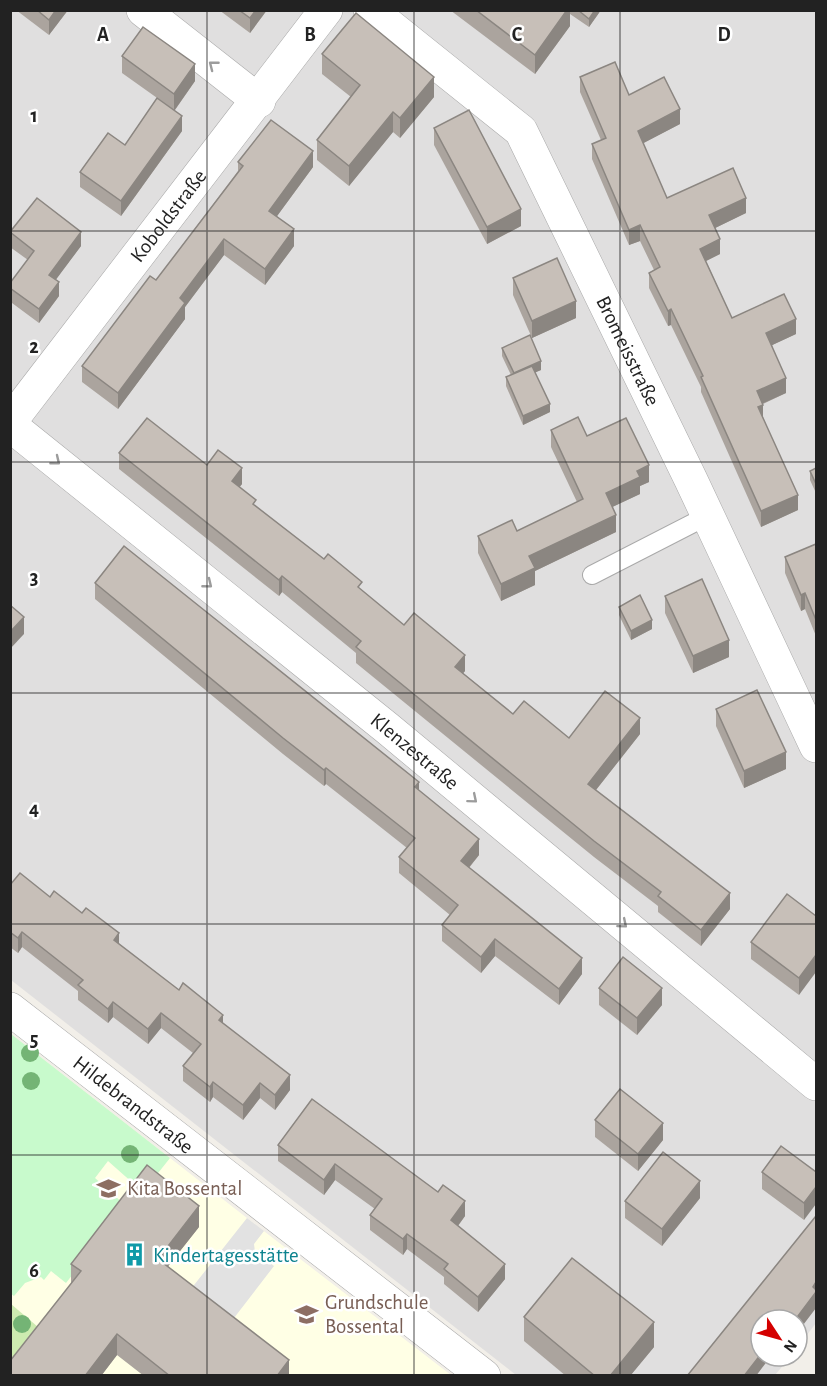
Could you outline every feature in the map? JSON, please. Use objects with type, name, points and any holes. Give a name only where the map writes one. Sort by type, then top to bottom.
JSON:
[{"type":"street","points":[[143,10],[259,102]]},
{"type":"street","name":"Koboldstraße","points":[[10,424],[259,102],[326,10]]},
{"type":"street","name":"Bromeisstraße","points":[[370,10],[521,131],[708,516],[816,746]]},
{"type":"street","name":"Klenzestraße","points":[[10,424],[387,728],[816,1084]]},
{"type":"street","name":"Hildebrandstraße","points":[[10,1009],[484,1376]]},
{"type":"lane","points":[[592,575],[708,516]]},
{"type":"shaded area","points":[[10,11],[816,11],[816,1323],[809,1332],[809,1308],[749,1308],[749,1368],[781,1368],[775,1375],[516,1375],[11,980]]},
{"type":"shaded area","name":"Kita Bossental","points":[[11,1034],[247,1218],[451,1375],[11,1375]]},
{"type":"shaded area","points":[[247,1218],[264,1231],[254,1244],[255,1252],[274,1266],[234,1318],[183,1299]]},
{"type":"green space","points":[[11,1034],[170,1158],[143,1192],[108,1161],[95,1178],[126,1206],[66,1283],[51,1271],[44,1280],[41,1277],[25,1283],[14,1296],[10,1293]]},
{"type":"green space","points":[[11,1304],[38,1327],[11,1362]]},
{"type":"building","points":[[37,10],[56,10],[49,20]]},
{"type":"building","points":[[239,10],[256,10],[250,18]]},
{"type":"building","points":[[476,10],[567,10],[535,55]]},
{"type":"building","points":[[578,10],[595,10],[589,19]]},
{"type":"building","points":[[356,13],[434,77],[400,118],[393,112],[349,166],[317,140],[360,85],[322,54]]},
{"type":"building","points":[[143,27],[195,64],[174,94],[122,56]]},
{"type":"building","points":[[615,62],[629,95],[664,77],[680,109],[638,131],[667,198],[733,168],[746,198],[709,215],[720,239],[700,249],[732,318],[784,294],[796,319],[766,333],[786,378],[757,391],[763,405],[758,407],[798,495],[761,511],[701,377],[703,376],[671,309],[668,311],[649,273],[660,267],[640,225],[629,230],[592,144],[606,138],[580,77]]},
{"type":"building","points":[[157,98],[182,116],[121,201],[80,172],[108,133],[125,145]]},
{"type":"building","points":[[469,110],[521,209],[487,227],[434,128]]},
{"type":"building","points":[[271,120],[313,151],[269,211],[294,229],[265,269],[224,239],[180,298],[185,303],[118,393],[82,366],[150,276],[156,280],[243,166],[238,162]]},
{"type":"building","points":[[37,198],[81,232],[49,275],[59,282],[39,309],[10,288],[10,283],[34,251],[10,232]]},
{"type":"building","points":[[557,258],[576,301],[532,321],[513,278]]},
{"type":"building","points":[[530,335],[541,361],[514,373],[502,348]]},
{"type":"building","points":[[532,366],[550,404],[523,416],[506,377]]},
{"type":"building","points":[[578,417],[587,436],[626,418],[649,465],[637,471],[640,477],[606,493],[616,515],[529,556],[535,568],[501,584],[478,536],[512,520],[517,531],[583,499],[551,430]]},
{"type":"building","points":[[147,418],[207,465],[218,450],[242,468],[232,481],[256,500],[253,504],[324,559],[328,554],[362,582],[358,587],[404,625],[414,613],[465,655],[455,667],[513,714],[524,701],[569,738],[605,691],[640,718],[588,784],[730,893],[701,930],[658,896],[661,892],[594,841],[356,647],[361,641],[282,576],[279,580],[119,453]]},
{"type":"building","points":[[816,468],[816,484],[810,471]]},
{"type":"building","points":[[816,544],[816,620],[805,593],[801,595],[785,557]]},
{"type":"building","points":[[124,546],[419,782],[415,787],[479,839],[461,861],[582,958],[559,989],[495,939],[481,957],[442,925],[458,905],[399,857],[415,838],[326,768],[324,770],[283,738],[95,583]]},
{"type":"building","points":[[702,579],[729,640],[693,656],[665,596]]},
{"type":"building","points":[[640,595],[652,620],[631,631],[619,607]]},
{"type":"building","points":[[10,605],[24,617],[10,632]]},
{"type":"building","points":[[757,690],[786,752],[744,771],[716,709]]},
{"type":"building","points":[[20,873],[50,897],[54,891],[82,913],[86,908],[119,933],[114,940],[179,990],[183,983],[223,1015],[219,1020],[290,1075],[275,1095],[260,1083],[243,1105],[213,1082],[210,1087],[183,1066],[201,1044],[161,1013],[148,1029],[113,1002],[108,1009],[78,985],[83,980],[22,932],[18,938],[10,932],[10,885]]},
{"type":"building","points":[[787,894],[816,916],[816,955],[799,978],[751,942]]},
{"type":"building","points":[[623,957],[662,988],[637,1018],[599,988]]},
{"type":"building","points":[[620,1089],[663,1123],[638,1154],[595,1120]]},
{"type":"building","points":[[312,1099],[438,1192],[443,1185],[465,1201],[451,1220],[505,1264],[478,1297],[444,1269],[448,1264],[407,1234],[403,1239],[370,1215],[382,1199],[335,1164],[324,1180],[278,1145]]},
{"type":"building","points":[[781,1146],[816,1172],[816,1187],[804,1203],[762,1172]]},
{"type":"building","points":[[663,1152],[700,1181],[662,1229],[625,1201]]},
{"type":"building","name":"Kindertagesstätte","points":[[147,1165],[199,1206],[158,1259],[289,1360],[277,1376],[170,1376],[117,1334],[85,1376],[10,1376],[10,1361],[81,1271],[71,1264]]},
{"type":"building","points":[[816,1216],[816,1282],[813,1287],[816,1292],[804,1308],[749,1308],[750,1368],[744,1376],[687,1376]]},
{"type":"building","points":[[572,1258],[654,1322],[610,1376],[595,1376],[524,1317]]},
{"type":"place","name":"Kita Bossental","points":[[109,1188]]},
{"type":"place","name":"Kindertagesstätte","points":[[135,1255]]},
{"type":"place","name":"Grundschule Bossental","points":[[307,1314]]}]
